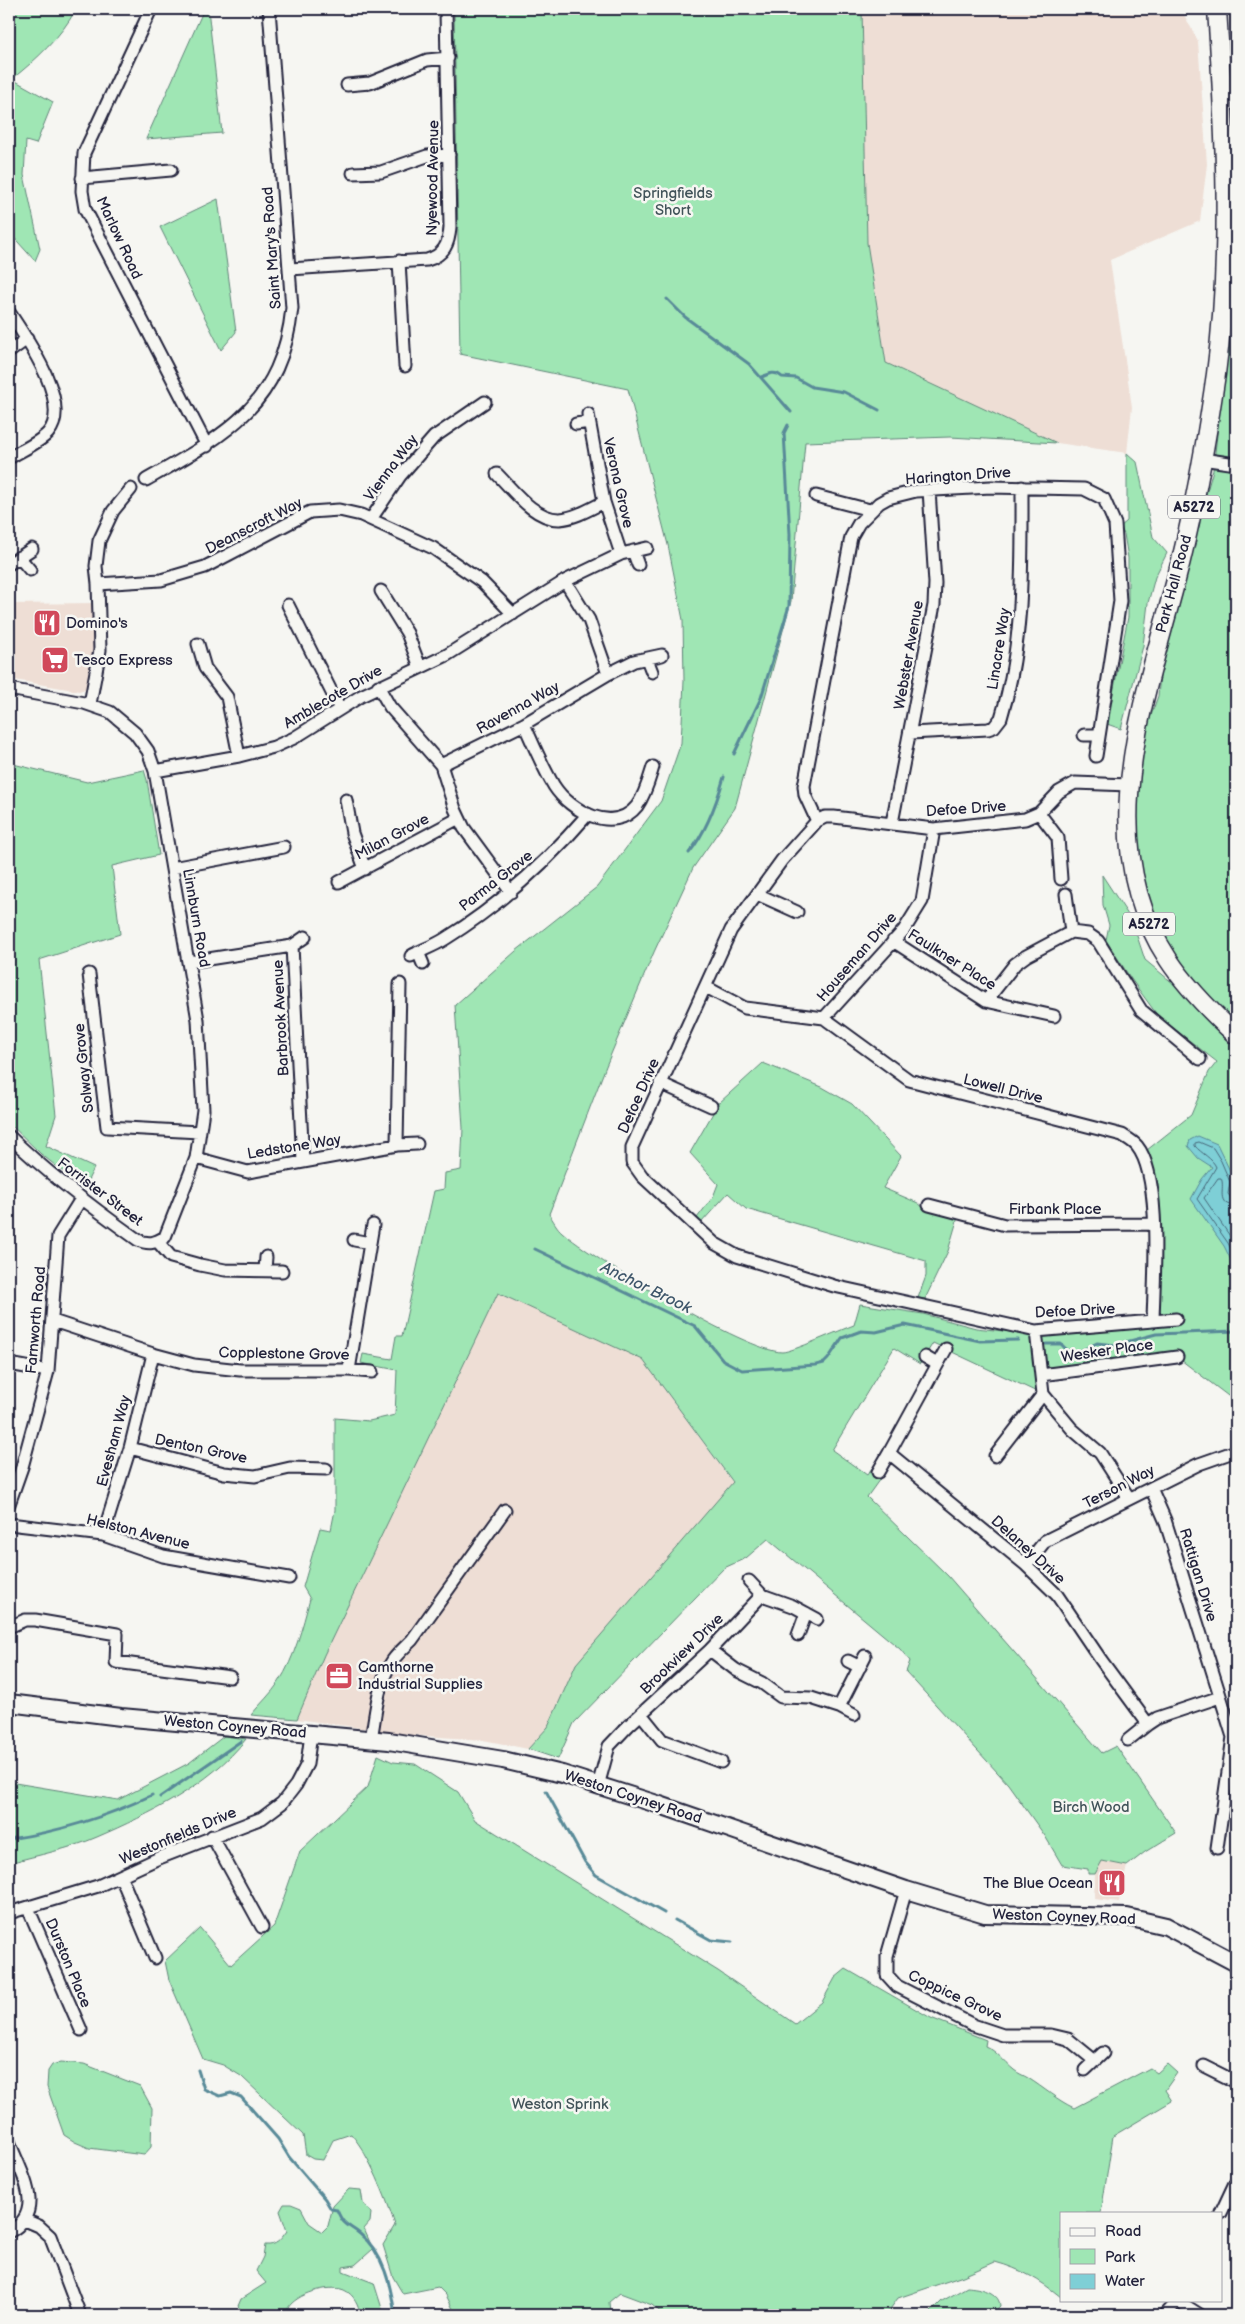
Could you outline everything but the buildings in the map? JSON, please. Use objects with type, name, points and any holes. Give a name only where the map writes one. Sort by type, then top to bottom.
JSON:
[{"type":"main road","name":"Park Hall Road","points":[[1217,9],[1227,162],[1226,230],[1216,373],[1194,508],[1144,698],[1134,745],[1127,812],[1133,871],[1149,924],[1168,958],[1185,982],[1236,1035]]},
{"type":"street","name":"Marlow Road","points":[[151,9],[84,153],[82,178],[85,208],[207,446]]},
{"type":"street","name":"Saint Mary's Road","points":[[146,480],[207,446],[225,433],[249,411],[276,371],[287,340],[292,308],[290,269],[269,9]]},
{"type":"street","name":"Nyewood Avenue","points":[[290,269],[432,258],[441,253],[447,244],[450,234],[446,9]]},
{"type":"street","points":[[347,85],[370,83],[428,60],[448,58]]},
{"type":"street","points":[[353,173],[381,172],[427,156],[449,155]]},
{"type":"street","points":[[82,178],[171,170]]},
{"type":"street","points":[[398,262],[405,366]]},
{"type":"street","points":[[9,312],[40,362],[52,394],[56,412],[53,424],[47,434],[9,458]]},
{"type":"street","points":[[9,352],[27,339]]},
{"type":"street","name":"Vienna Way","points":[[371,519],[400,476],[434,436],[484,402]]},
{"type":"street","name":"Verona Grove","points":[[576,424],[588,418],[604,502],[621,554]]},
{"type":"street","points":[[1202,459],[1236,464]]},
{"type":"street","points":[[497,474],[539,514],[548,518],[560,519],[576,515],[604,502]]},
{"type":"street","name":"Harington Drive","points":[[817,821],[805,795],[805,782],[848,553],[852,537],[859,523],[870,510],[888,498],[929,490],[1022,487],[1084,489],[1104,499],[1115,524],[1120,601],[1096,756]]},
{"type":"street","name":"Linacre Way","points":[[910,733],[988,729],[994,727],[1001,718],[1020,619],[1023,590],[1022,487]]},
{"type":"street","points":[[90,704],[100,650],[96,566],[99,541],[113,511],[131,489]]},
{"type":"street","name":"Webster Avenue","points":[[892,824],[934,604],[935,583],[929,490]]},
{"type":"street","points":[[816,496],[870,510]]},
{"type":"street","name":"Deanscroft Way","points":[[98,584],[161,580],[205,567],[310,512],[338,510],[371,519],[433,548],[456,562],[482,582],[513,614]]},
{"type":"street","points":[[513,614],[566,581],[621,554],[647,548]]},
{"type":"street","points":[[9,564],[32,549]]},
{"type":"street","points":[[633,551],[638,565]]},
{"type":"street","points":[[19,557],[30,570]]},
{"type":"street","points":[[566,581],[589,620],[608,674]]},
{"type":"street","points":[[381,591],[407,633],[420,667]]},
{"type":"street","points":[[288,606],[340,709]]},
{"type":"street","name":"Amblecote Drive","points":[[156,771],[274,748],[294,738],[378,686],[446,655],[513,614]]},
{"type":"street","points":[[198,644],[204,668],[227,697],[239,756]]},
{"type":"street","name":"Ravenna Way","points":[[441,765],[524,724],[608,674],[634,661],[662,656]]},
{"type":"street","points":[[647,659],[652,672]]},
{"type":"street","points":[[378,686],[390,707],[441,765],[459,818],[511,892]]},
{"type":"street","name":"Linnburn Road","points":[[9,689],[90,704],[110,712],[128,725],[148,751],[156,771],[198,1020],[203,1110],[196,1158],[165,1237],[158,1242]]},
{"type":"street","points":[[524,724],[554,786],[562,796],[595,818],[610,820],[628,814],[641,800],[653,767]]},
{"type":"street","points":[[1084,735],[1099,735]]},
{"type":"street","points":[[1061,879],[1058,838],[1040,813],[1059,792],[1075,783],[1129,785]]},
{"type":"street","points":[[346,800],[352,833],[364,869]]},
{"type":"street","name":"Defoe Drive","points":[[1040,813],[1025,819],[934,829],[834,817],[825,817],[817,821],[801,837],[756,894],[731,930],[632,1147],[632,1162],[642,1176],[714,1243],[737,1256],[834,1286],[1036,1331],[1176,1319]]},
{"type":"street","name":"Parma Grove","points":[[423,964],[414,954],[444,940],[511,892],[549,858],[588,814]]},
{"type":"street","name":"Milan Grove","points":[[339,882],[459,818]]},
{"type":"street","name":"Houseman Drive","points":[[824,1018],[904,930],[922,901],[934,829]]},
{"type":"street","points":[[172,868],[284,847]]},
{"type":"street","points":[[756,894],[797,912]]},
{"type":"street","points":[[1066,894],[1071,932]]},
{"type":"street","points":[[986,1001],[1014,964],[1071,932],[1088,934],[1098,941],[1141,1010],[1200,1059]]},
{"type":"street","points":[[292,946],[305,937]]},
{"type":"street","name":"Faulkner Place","points":[[893,941],[986,1001],[1054,1016]]},
{"type":"street","name":"Barbrook Avenue","points":[[189,962],[292,946],[303,1162]]},
{"type":"street","name":"Solway Grove","points":[[88,974],[106,1127],[199,1132]]},
{"type":"street","name":"Lowell Drive","points":[[706,986],[745,1008],[824,1018],[909,1080],[1122,1135],[1136,1145],[1142,1154],[1154,1198],[1153,1320]]},
{"type":"street","points":[[397,1145],[403,990]]},
{"type":"street","points":[[660,1083],[702,1095],[711,1106]]},
{"type":"street","name":"Forrister Street","points":[[9,1136],[81,1199],[138,1240],[145,1244],[158,1242]]},
{"type":"street","name":"Ledstone Way","points":[[196,1158],[248,1172],[397,1145],[417,1144]]},
{"type":"street","name":"Farnworth Road","points":[[9,1504],[22,1467],[48,1371],[58,1236],[81,1199]]},
{"type":"street","name":"Firbank Place","points":[[928,1205],[1005,1225],[1154,1224]]},
{"type":"street","points":[[350,1370],[373,1225]]},
{"type":"street","points":[[354,1240],[370,1243]]},
{"type":"street","points":[[158,1242],[170,1257],[182,1261],[225,1270],[282,1271]]},
{"type":"street","points":[[265,1270],[266,1257]]},
{"type":"street","name":"Copplestone Grove","points":[[53,1321],[153,1354],[194,1365],[240,1370],[350,1370],[372,1372]]},
{"type":"street","points":[[1036,1331],[1043,1394],[1072,1429],[1100,1453],[1129,1498]]},
{"type":"street","points":[[878,1472],[946,1349]]},
{"type":"street","name":"Evesham Way","points":[[103,1535],[130,1448],[153,1354]]},
{"type":"street","name":"Wesker Place","points":[[1041,1375],[1177,1356]]},
{"type":"street","points":[[925,1357],[937,1364]]},
{"type":"street","points":[[9,1364],[48,1371]]},
{"type":"street","points":[[995,1456],[1043,1394]]},
{"type":"street","name":"Denton Grove","points":[[130,1448],[195,1466],[255,1476],[290,1468],[326,1469]]},
{"type":"street","name":"Terson Way","points":[[1026,1565],[1045,1541],[1199,1464],[1236,1451]]},
{"type":"street","name":"Delaney Drive","points":[[889,1453],[1026,1565],[1057,1595],[1100,1660],[1148,1724]]},
{"type":"street","name":"Rattigan Drive","points":[[1151,1488],[1165,1520],[1233,1737],[1231,1784],[1217,1848]]},
{"type":"street","points":[[371,1740],[380,1687],[393,1659],[412,1640],[505,1510]]},
{"type":"street","name":"Helston Avenue","points":[[9,1524],[103,1535],[163,1556],[289,1578]]},
{"type":"street","points":[[749,1581],[762,1595],[792,1606],[817,1619]]},
{"type":"street","name":"Brookview Drive","points":[[598,1786],[609,1746],[710,1650],[762,1595]]},
{"type":"street","points":[[798,1635],[806,1613]]},
{"type":"street","points":[[9,1627],[25,1620],[35,1620],[117,1634],[116,1662],[230,1677]]},
{"type":"street","points":[[710,1650],[736,1670],[762,1683],[781,1697],[811,1698],[840,1707],[854,1715]]},
{"type":"street","points":[[840,1707],[863,1662],[848,1661]]},
{"type":"street","points":[[1128,1740],[1157,1718],[1220,1697]]},
{"type":"street","name":"Weston Coyney Road","points":[[9,1703],[121,1717],[371,1740],[503,1760],[562,1774],[906,1890],[985,1914],[1127,1916],[1166,1926],[1236,1963]]},
{"type":"street","points":[[641,1714],[662,1740],[721,1762]]},
{"type":"street","name":"Westonfields Drive","points":[[9,1913],[121,1877],[212,1836],[262,1818],[282,1804],[296,1785],[307,1764],[310,1734]]},
{"type":"street","points":[[212,1836],[262,1927]]},
{"type":"street","points":[[121,1877],[155,1958]]},
{"type":"street","name":"Coppice Grove","points":[[906,1890],[887,1956],[887,1975],[897,1986],[973,2025],[1003,2035],[1051,2035],[1068,2039],[1094,2061]]},
{"type":"street","name":"Durston Place","points":[[28,1908],[80,2017],[80,2030]]},
{"type":"street","points":[[1086,2070],[1103,2053]]},
{"type":"street","points":[[1204,2066],[1236,2082]]},
{"type":"street","points":[[9,2141],[30,2198],[30,2206],[25,2220],[9,2232]]},
{"type":"street","points":[[1221,2212],[1236,2181]]},
{"type":"street","points":[[25,2220],[39,2226],[50,2236],[80,2315]]},
{"type":"street","points":[[1165,2315],[1176,2302]]},
{"type":"street","points":[[1181,2302],[1200,2315]]},
{"type":"shaded area","points":[[862,9],[1181,9],[1198,41],[1207,164],[1200,221],[1110,260],[1132,407],[1127,453],[1057,443],[886,363],[867,243]]},
{"type":"shaded area","points":[[96,603],[97,649],[90,683],[85,689],[79,691],[9,679],[9,604]]},
{"type":"shaded area","points":[[498,1293],[643,1360],[733,1483],[577,1664],[548,1727],[528,1749],[483,1740],[411,1735],[297,1719],[324,1655]]},
{"type":"shaded area","points":[[1102,1861],[1127,1866],[1119,1902],[1094,1899],[1095,1874]]},
{"type":"green space","points":[[9,9],[76,9],[48,47],[12,79],[53,102],[36,144],[26,141],[24,175],[40,249],[35,261],[9,232]]},
{"type":"green space","points":[[204,9],[208,9],[222,133],[146,139]]},
{"type":"green space","name":"Springfields Short","points":[[454,9],[862,9],[867,243],[886,363],[1057,443],[950,437],[805,442],[791,601],[735,808],[693,868],[654,952],[606,1066],[549,1214],[562,1232],[604,1262],[705,1321],[764,1348],[782,1352],[787,1351],[854,1325],[860,1304],[923,1314],[976,1328],[1031,1334],[1039,1393],[933,1343],[920,1364],[894,1348],[832,1450],[867,1475],[872,1468],[882,1476],[867,1497],[948,1576],[1102,1753],[1116,1746],[1176,1833],[1145,1852],[1127,1866],[1102,1861],[1095,1874],[1088,1874],[1088,1869],[1062,1865],[1045,1836],[1008,1784],[906,1672],[910,1661],[900,1649],[768,1539],[746,1558],[724,1568],[574,1723],[558,1759],[528,1749],[548,1727],[576,1664],[733,1482],[643,1360],[498,1293],[324,1655],[297,1719],[251,1715],[276,1686],[289,1663],[298,1642],[310,1599],[303,1587],[320,1528],[331,1530],[335,1510],[335,1418],[369,1421],[395,1415],[397,1370],[361,1363],[363,1354],[392,1359],[396,1336],[402,1336],[434,1191],[444,1189],[445,1173],[461,1170],[463,1128],[455,1005],[516,951],[597,887],[661,801],[681,743],[684,681],[683,620],[668,545],[628,389],[460,354]]},
{"type":"green space","points":[[218,199],[236,332],[221,350],[160,227]]},
{"type":"green space","points":[[1236,269],[1236,1025],[1202,992],[1177,960],[1146,898],[1138,866],[1136,833],[1137,780],[1143,738],[1158,696],[1163,646],[1213,470]]},
{"type":"green space","points":[[1127,453],[1137,462],[1153,537],[1167,553],[1155,577],[1148,603],[1143,646],[1121,729],[1107,724],[1128,617],[1128,558],[1124,534],[1120,527],[1127,521]]},
{"type":"green space","points":[[9,763],[87,782],[144,770],[147,780],[159,855],[112,866],[120,934],[39,960],[56,1115],[46,1146],[94,1168],[84,1188],[41,1154],[9,1123]]},
{"type":"green space","points":[[1102,875],[1132,921],[1145,960],[1174,984],[1230,1044],[1236,1036],[1236,1402],[1177,1357],[1041,1375],[1036,1331],[1153,1321],[1154,1198],[1142,1154],[1191,1115],[1209,1072],[1217,1062],[1158,1016],[1106,940],[1109,925],[1103,905]]},
{"type":"green space","points":[[763,1063],[822,1087],[852,1104],[901,1156],[883,1188],[918,1203],[924,1208],[958,1217],[948,1251],[925,1299],[918,1298],[926,1276],[926,1261],[746,1209],[728,1193],[701,1223],[697,1218],[713,1197],[718,1184],[690,1153],[713,1113],[710,1111],[714,1102],[719,1103]]},
{"type":"green space","points":[[224,1736],[246,1739],[215,1770],[178,1797],[87,1841],[9,1863],[9,1822],[12,1821],[9,1816],[9,1782],[118,1800],[189,1763]]},
{"type":"green space","name":"Weston Sprink","points":[[378,1755],[393,1762],[415,1764],[458,1792],[475,1820],[718,1971],[795,2024],[822,2002],[835,1978],[846,1969],[931,2018],[986,2040],[985,2046],[1014,2070],[1074,2108],[1150,2068],[1157,2073],[1167,2064],[1177,2073],[1165,2090],[1172,2101],[1113,2136],[1101,2212],[1060,2212],[1060,2296],[1030,2276],[995,2262],[963,2276],[898,2298],[886,2315],[664,2315],[652,2305],[620,2293],[609,2302],[610,2313],[607,2315],[451,2315],[453,2309],[446,2295],[438,2287],[403,2294],[393,2277],[383,2245],[395,2225],[377,2177],[365,2154],[351,2134],[333,2140],[323,2160],[313,2159],[306,2155],[303,2135],[241,2076],[223,2065],[203,2059],[169,1980],[165,1961],[200,1928],[231,1965],[274,1926],[300,1851],[368,1787]]},
{"type":"green space","points":[[61,2062],[84,2064],[140,2086],[152,2108],[151,2147],[144,2155],[89,2148],[64,2135],[47,2087],[48,2071],[52,2065]]},
{"type":"green space","points":[[349,2189],[361,2190],[363,2203],[371,2213],[370,2222],[364,2229],[373,2249],[355,2265],[343,2267],[343,2271],[374,2283],[384,2315],[361,2315],[353,2297],[348,2292],[338,2288],[322,2289],[298,2298],[288,2308],[289,2315],[292,2315],[262,2316],[242,2311],[238,2306],[241,2299],[266,2283],[256,2271],[263,2257],[265,2245],[280,2240],[287,2231],[280,2211],[284,2204],[291,2204],[301,2208],[309,2223],[322,2232],[328,2226],[333,2206]]},
{"type":"green space","points":[[967,2287],[988,2291],[996,2297],[1000,2306],[991,2315],[928,2315],[942,2301]]},
{"type":"water","points":[[1198,1136],[1217,1144],[1236,1183],[1232,1192],[1236,1197],[1236,1270],[1224,1246],[1191,1199],[1202,1179],[1212,1167],[1198,1158],[1188,1146],[1190,1140]]},
{"type":"waterway","points":[[667,299],[685,317],[749,364],[791,412]]},
{"type":"waterway","points":[[762,377],[775,373],[782,377],[796,378],[812,387],[844,392],[879,410]]},
{"type":"waterway","points":[[734,754],[761,698],[789,606],[790,534],[784,433],[788,425]]},
{"type":"waterway","points":[[689,853],[701,836],[724,777]]},
{"type":"waterway","name":"Anchor Brook","points":[[535,1249],[695,1326],[723,1360],[742,1370],[824,1363],[842,1338],[861,1331],[876,1332],[905,1325],[980,1341],[1018,1340]]},
{"type":"waterway","name":"Anchor Brook","points":[[1046,1344],[1061,1344],[1072,1355],[1097,1343],[1115,1345],[1156,1334],[1236,1331]]},
{"type":"waterway","points":[[160,1797],[241,1741]]},
{"type":"waterway","points":[[546,1791],[585,1862],[596,1875],[664,1913]]},
{"type":"waterway","points":[[9,1839],[82,1823],[152,1795]]},
{"type":"waterway","points":[[675,1920],[711,1940],[732,1942]]},
{"type":"waterway","points":[[198,2070],[204,2089],[220,2096],[231,2093],[241,2097],[278,2139],[289,2157],[325,2199],[331,2209],[337,2210],[344,2222],[368,2242],[381,2261],[385,2271],[395,2315]]},
{"type":"place","name":"Domino's","points":[[47,623]]},
{"type":"place","name":"Tesco Express","points":[[55,660]]},
{"type":"place","name":"Camthorne Industrial Supplies","points":[[339,1676]]},
{"type":"place","name":"The Blue Ocean","points":[[1112,1883]]},
{"type":"park label","name":"Birch Wood","points":[[1091,1807]]}]
